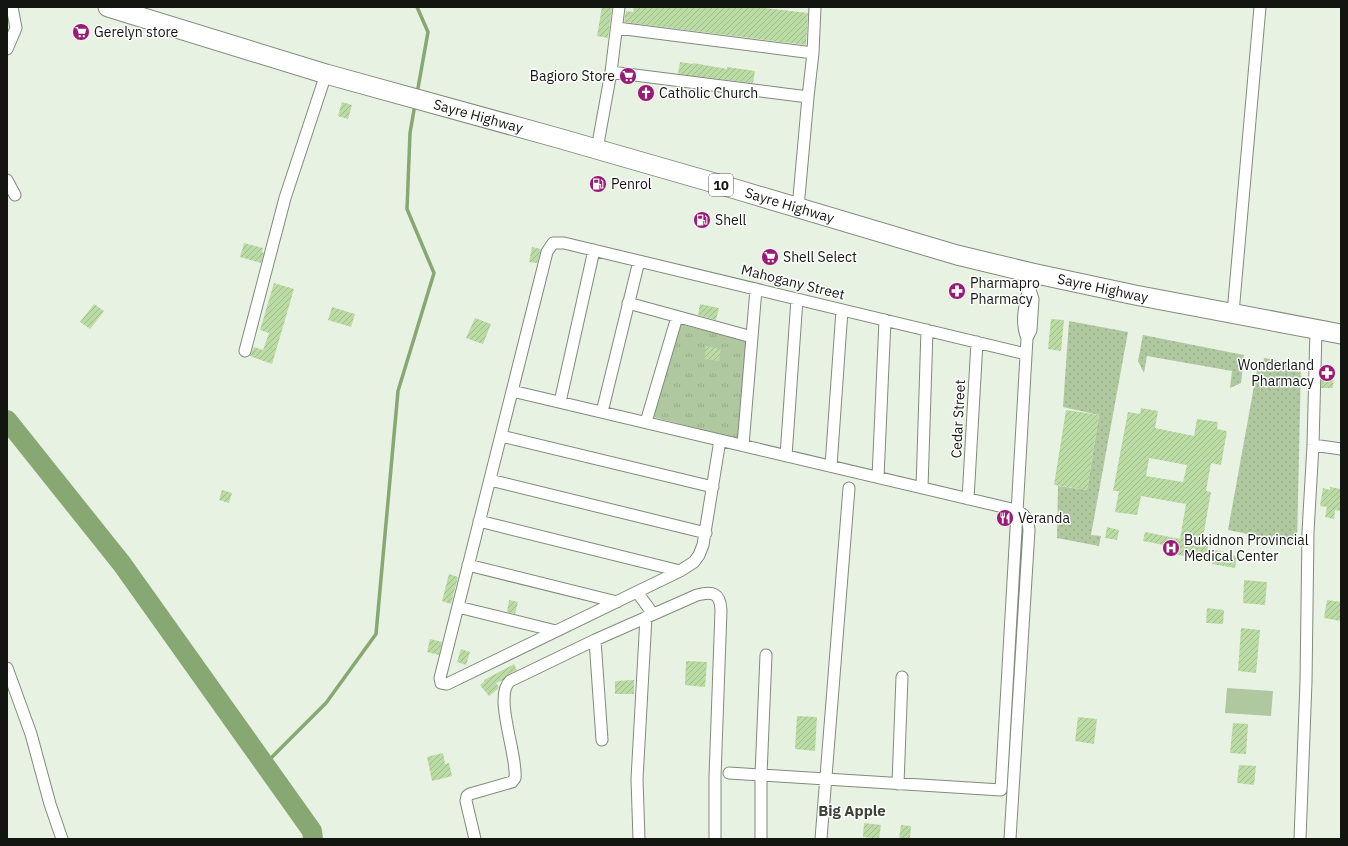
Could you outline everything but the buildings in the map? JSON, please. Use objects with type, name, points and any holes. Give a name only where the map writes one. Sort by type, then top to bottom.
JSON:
[{"type":"highway","name":"Sayre Highway","points":[[108,7],[326,74],[597,149],[957,255],[1031,282],[1233,313],[1341,334]]},
{"type":"street","points":[[7,49],[16,28],[12,7]]},
{"type":"street","points":[[597,149],[611,72],[619,7]]},
{"type":"street","points":[[798,208],[813,53],[815,7]]},
{"type":"street","points":[[1233,313],[1260,7]]},
{"type":"street","points":[[617,28],[813,53]]},
{"type":"street","points":[[611,72],[808,96]]},
{"type":"street","points":[[245,351],[285,198],[326,74]]},
{"type":"street","points":[[7,180],[15,195]]},
{"type":"street","name":"Mahogany Street","points":[[512,391],[547,252],[554,243],[564,243],[594,250],[1026,354]]},
{"type":"street","points":[[560,402],[594,250]]},
{"type":"street","points":[[602,412],[639,261]]},
{"type":"street","points":[[729,773],[1001,790],[1026,338],[1032,330],[1034,299],[1031,282]]},
{"type":"street","points":[[743,445],[756,289]]},
{"type":"street","points":[[786,456],[797,299]]},
{"type":"street","points":[[628,303],[752,337]]},
{"type":"street","points":[[831,466],[842,310]]},
{"type":"street","points":[[646,422],[677,317]]},
{"type":"street","points":[[878,477],[885,320]]},
{"type":"street","points":[[922,488],[927,330]]},
{"type":"street","points":[[1300,839],[1306,674],[1308,532],[1313,445],[1316,330]]},
{"type":"street","name":"Cedar Street","points":[[968,499],[977,342]]},
{"type":"street","points":[[720,440],[706,532],[699,555],[694,562],[680,571],[447,684],[440,682],[512,391],[646,422],[1016,510],[1026,516],[1029,530],[1010,839]]},
{"type":"street","points":[[501,436],[713,487]]},
{"type":"street","points":[[1313,445],[1341,449]]},
{"type":"street","points":[[490,480],[706,532]]},
{"type":"street","points":[[821,839],[849,488]]},
{"type":"street","points":[[479,521],[680,571]]},
{"type":"street","points":[[468,565],[617,602]]},
{"type":"street","points":[[637,592],[649,616],[637,779],[639,839]]},
{"type":"street","points":[[475,839],[466,801],[467,796],[512,782],[515,778],[503,701],[507,684],[594,640],[705,593],[713,593],[720,602],[715,777],[715,839]]},
{"type":"street","points":[[458,607],[556,631]]},
{"type":"street","points":[[594,640],[602,740]]},
{"type":"street","points":[[761,839],[761,775],[766,655]]},
{"type":"street","points":[[7,668],[31,734],[50,804],[62,839]]},
{"type":"street","points":[[898,784],[902,676]]},
{"type":"green space","points":[[1069,321],[1128,332],[1091,535],[1101,536],[1099,546],[1057,538],[1058,486],[1087,490],[1099,415],[1063,407]]},
{"type":"green space","points":[[680,324],[746,341],[739,439],[653,417]]},
{"type":"green space","points":[[1143,335],[1244,355],[1241,383],[1230,388],[1232,371],[1147,356],[1144,373],[1138,361]]},
{"type":"green space","points":[[1264,358],[1301,365],[1297,544],[1228,530],[1258,364],[1263,364]]},
{"type":"green space","points":[[1227,688],[1273,691],[1271,716],[1225,713]]},
{"type":"waterway","points":[[417,7],[428,32],[418,88]]},
{"type":"waterway","points":[[264,765],[326,703],[376,634],[398,391],[434,273],[407,209],[410,133],[414,110]]},
{"type":"waterway","points":[[7,420],[122,564],[312,831],[313,839]]},
{"type":"place","name":"Gerelyn store","points":[[81,32]]},
{"type":"place","name":"Bagioro Store","points":[[628,76]]},
{"type":"place","name":"Catholic Church","points":[[646,93]]},
{"type":"place","name":"Penrol","points":[[598,184]]},
{"type":"place","name":"Shell","points":[[702,220]]},
{"type":"place","name":"Shell Select","points":[[770,257]]},
{"type":"place","name":"Pharmapro Pharmacy","points":[[957,291]]},
{"type":"place","name":"Wonderland Pharmacy","points":[[1327,373]]},
{"type":"place","name":"Veranda","points":[[1005,518]]},
{"type":"place","name":"Bukidnon Provincial Medical Center","points":[[1171,548]]},
{"type":"district","name":"Big Apple","points":[[852,810]]}]
